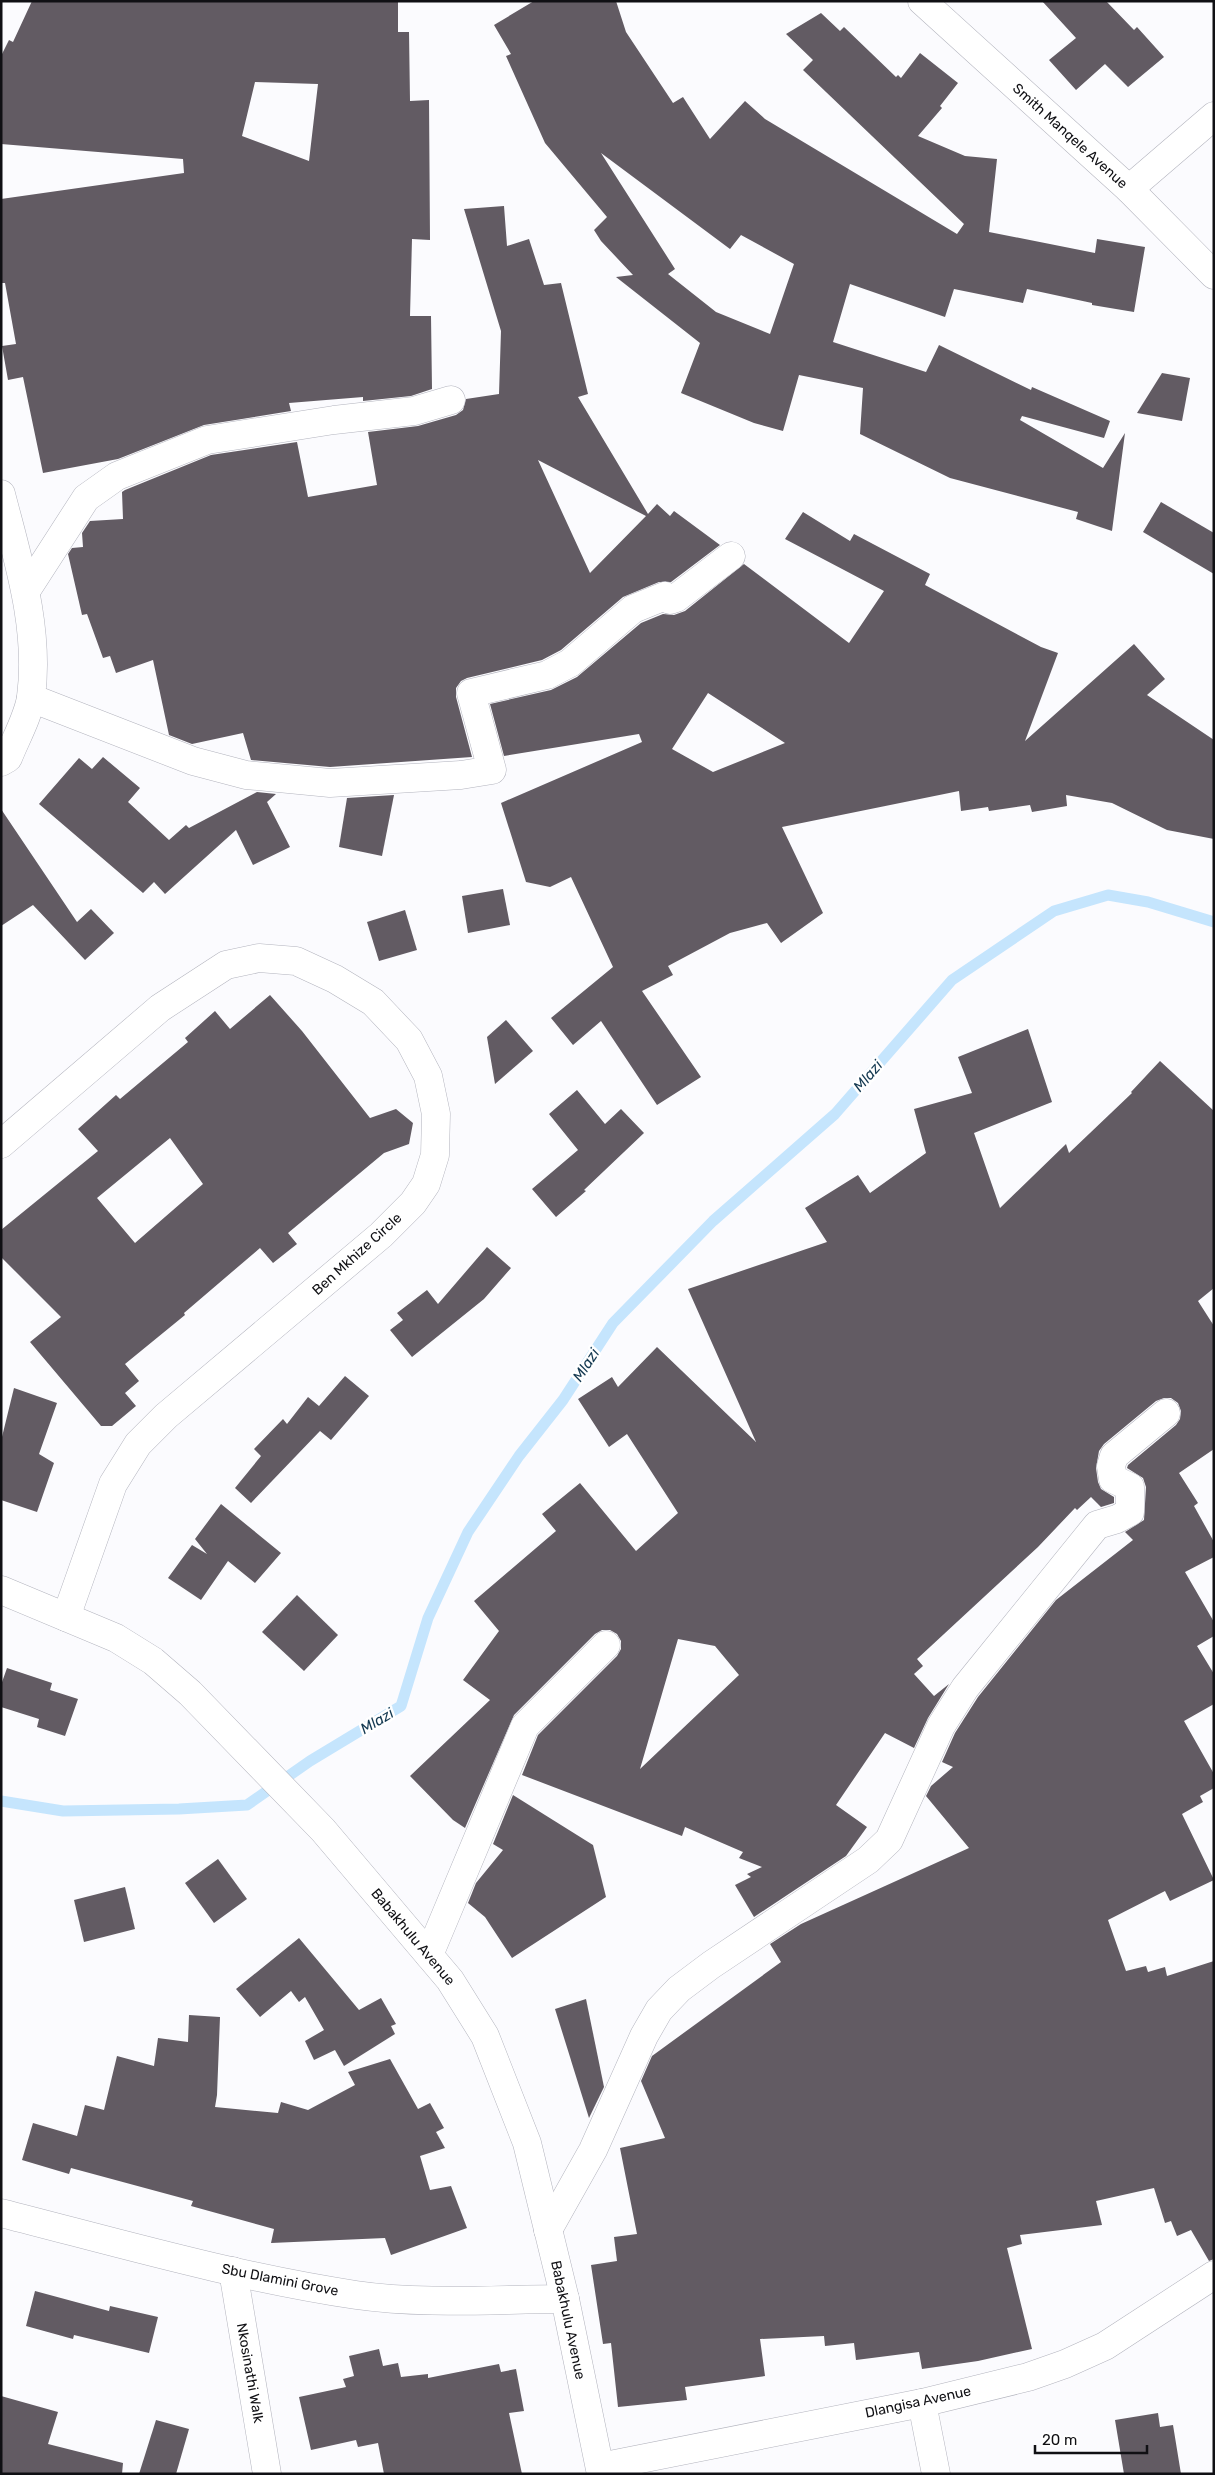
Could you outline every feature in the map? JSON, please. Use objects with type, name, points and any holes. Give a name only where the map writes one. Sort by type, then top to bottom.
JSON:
[{"type":"street","name":"Smith Manqele Avenue","points":[[922,1],[1129,189],[1214,275]]},
{"type":"street","points":[[1129,189],[1214,116]]},
{"type":"street","points":[[26,591],[86,498],[117,476],[207,440],[243,432],[414,412],[451,400]]},
{"type":"street","points":[[1,494],[26,591],[33,642],[31,698],[8,758],[1,762]]},
{"type":"street","points":[[31,698],[194,761],[246,775],[330,783],[461,775],[492,770],[471,693],[546,675],[570,663],[633,608],[665,596],[670,600],[676,598],[731,556]]},
{"type":"street","name":"Ben Mkhize Circle","points":[[1,1144],[160,1008],[226,965],[259,958],[296,961],[335,979],[373,1002],[408,1040],[428,1076],[436,1114],[435,1155],[426,1184],[413,1203],[381,1235],[166,1416],[138,1444],[112,1484],[66,1616]]},
{"type":"street","points":[[548,2230],[593,2150],[644,2036],[660,2010],[679,1989],[705,1969],[868,1860],[889,1840],[941,1726],[965,1688],[1097,1526],[1130,1512],[1130,1487],[1112,1479],[1111,1466],[1114,1456],[1166,1412]]},
{"type":"street","name":"Babakhulu Avenue","points":[[1,1590],[116,1638],[153,1661],[190,1693],[323,1830],[450,1980],[485,2036],[527,2143],[565,2299],[600,2470]]},
{"type":"street","points":[[429,1955],[525,1726],[606,1645]]},
{"type":"street","name":"Sbu Dlamini Grove","points":[[1,2213],[232,2272],[356,2294],[397,2299],[565,2299]]},
{"type":"street","name":"Nkosinathi Walk","points":[[232,2272],[267,2474]]},
{"type":"street","name":"Dlangisa Avenue","points":[[600,2470],[922,2403],[1028,2377],[1065,2364],[1106,2346],[1214,2275]]},
{"type":"street","points":[[922,2403],[936,2474]]},
{"type":"building","points":[[32,1],[398,1],[398,32],[409,32],[410,101],[429,100],[430,240],[412,239],[410,316],[431,316],[432,389],[411,396],[363,401],[363,397],[289,403],[291,411],[204,425],[118,459],[43,473],[23,377],[8,380],[2,346],[16,344],[5,283],[1,283],[1,199],[184,173],[183,159],[1,144],[1,56],[9,40],[13,42]],"holes":[[[255,82],[318,84],[309,161],[242,136]]]},
{"type":"building","points":[[534,1],[616,1],[626,32],[673,103],[683,97],[710,139],[745,101],[765,119],[957,234],[964,224],[803,70],[813,60],[786,34],[821,13],[840,31],[844,27],[896,77],[898,75],[901,78],[920,53],[958,83],[940,106],[942,108],[918,136],[965,156],[997,159],[989,232],[1095,253],[1097,239],[1145,247],[1134,312],[1092,305],[1092,303],[1027,289],[1023,303],[954,289],[945,317],[850,284],[833,342],[926,372],[939,345],[1031,390],[1032,387],[1110,421],[1104,438],[1022,416],[1020,420],[1103,468],[1125,433],[1112,531],[1076,519],[1078,512],[950,478],[860,434],[863,388],[799,375],[783,431],[754,423],[681,393],[700,343],[616,277],[633,275],[601,241],[594,230],[607,217],[545,143],[506,56],[511,54],[494,25]],"holes":[[[601,153],[730,249],[741,235],[794,264],[770,334],[716,312],[668,274],[675,269]]]},
{"type":"building","points":[[1042,1],[1106,1],[1134,30],[1137,27],[1164,57],[1128,87],[1105,64],[1076,90],[1049,60],[1076,38]]},
{"type":"building","points":[[504,206],[507,246],[529,239],[544,285],[561,283],[588,394],[578,397],[648,514],[657,504],[670,516],[674,511],[720,545],[671,582],[659,582],[623,597],[561,650],[542,660],[461,681],[456,688],[456,697],[472,757],[330,767],[251,760],[243,733],[192,744],[169,735],[153,660],[116,673],[110,656],[103,658],[87,614],[82,615],[68,554],[72,548],[83,547],[82,533],[90,521],[123,519],[122,492],[211,455],[297,442],[308,497],[377,485],[368,432],[418,426],[456,415],[463,410],[466,399],[499,394],[501,331],[464,209]],"holes":[[[538,460],[646,516],[590,573]]]},
{"type":"building","points":[[1162,373],[1190,378],[1182,421],[1137,413]]},
{"type":"building","points":[[1161,502],[1214,533],[1214,574],[1143,532]]},
{"type":"building","points":[[803,512],[850,541],[854,534],[930,574],[925,585],[1041,647],[1058,653],[1025,741],[1134,644],[1165,679],[1147,695],[1214,740],[1214,839],[1167,830],[1112,803],[1066,795],[1067,806],[1032,812],[1030,805],[989,811],[988,807],[961,811],[959,791],[782,827],[823,913],[781,943],[767,923],[730,933],[668,966],[673,975],[642,991],[701,1077],[657,1105],[601,1021],[573,1045],[551,1018],[613,967],[571,877],[550,887],[526,882],[501,803],[642,742],[639,734],[504,756],[490,704],[551,690],[577,677],[641,623],[663,614],[674,615],[685,611],[744,564],[849,643],[884,591],[785,539]],"holes":[[[708,693],[785,743],[713,772],[672,749]]]},
{"type":"building","points":[[103,757],[140,788],[128,802],[169,840],[186,825],[189,828],[257,792],[276,794],[267,802],[290,847],[253,865],[236,830],[165,894],[154,882],[143,893],[39,804],[79,758],[92,769]]},
{"type":"building","points":[[394,795],[382,856],[339,847],[347,798]]},
{"type":"building","points":[[1,809],[77,922],[91,909],[114,933],[85,960],[33,905],[1,926]]},
{"type":"building","points":[[503,889],[510,925],[468,933],[462,896]]},
{"type":"building","points":[[405,910],[417,950],[379,961],[367,922]]},
{"type":"building","points":[[270,995],[302,1031],[370,1118],[396,1109],[413,1123],[409,1144],[384,1153],[288,1233],[297,1244],[273,1263],[260,1248],[184,1313],[185,1315],[125,1364],[139,1381],[125,1393],[136,1406],[112,1426],[101,1426],[30,1342],[61,1317],[1,1257],[1,1230],[98,1151],[78,1129],[116,1095],[120,1099],[188,1042],[185,1038],[215,1011],[230,1029]],"holes":[[[170,1138],[203,1184],[135,1243],[97,1198]]]},
{"type":"building","points":[[506,1020],[533,1051],[495,1084],[487,1037]]},
{"type":"building","points":[[1028,1029],[1052,1102],[974,1133],[1000,1208],[1066,1144],[1069,1153],[1132,1093],[1160,1061],[1214,1111],[1214,1288],[1198,1301],[1214,1326],[1214,1449],[1179,1473],[1198,1503],[1194,1506],[1214,1542],[1214,1557],[1185,1572],[1214,1622],[1214,1636],[1197,1646],[1214,1674],[1214,1704],[1184,1721],[1214,1774],[1214,1788],[1200,1796],[1203,1802],[1182,1814],[1214,1880],[1170,1901],[1165,1891],[1108,1920],[1126,1971],[1146,1966],[1148,1972],[1165,1967],[1167,1976],[1214,1961],[1214,2259],[1209,2261],[1191,2230],[1177,2236],[1171,2221],[1165,2223],[1154,2188],[1096,2201],[1102,2225],[1020,2235],[1022,2244],[1007,2248],[1032,2349],[978,2361],[922,2369],[919,2352],[856,2360],[854,2343],[825,2346],[824,2336],[760,2339],[765,2376],[685,2387],[687,2400],[618,2407],[611,2343],[603,2344],[591,2265],[617,2261],[614,2237],[637,2234],[620,2148],[665,2138],[641,2081],[652,2056],[781,1962],[770,1944],[801,1924],[969,1848],[926,1796],[931,1786],[953,1767],[942,1762],[955,1733],[978,1697],[1056,1600],[1133,1540],[1125,1532],[1144,1520],[1146,1487],[1143,1478],[1127,1468],[1128,1465],[1176,1425],[1180,1419],[1181,1411],[1178,1403],[1171,1398],[1156,1401],[1104,1444],[1099,1451],[1096,1468],[1098,1482],[1101,1489],[1114,1497],[1114,1503],[1101,1507],[1091,1497],[1077,1510],[1075,1508],[1038,1547],[917,1659],[923,1666],[914,1674],[934,1696],[949,1684],[928,1718],[914,1748],[885,1733],[836,1805],[867,1827],[846,1856],[754,1917],[735,1885],[751,1877],[747,1874],[762,1867],[739,1858],[743,1852],[685,1827],[682,1836],[522,1775],[538,1735],[617,1656],[621,1649],[621,1641],[617,1634],[610,1630],[602,1630],[595,1634],[514,1715],[465,1828],[453,1820],[410,1776],[490,1700],[463,1680],[499,1631],[474,1601],[556,1531],[542,1514],[580,1483],[636,1551],[678,1513],[627,1434],[609,1447],[578,1399],[612,1377],[618,1387],[657,1347],[756,1442],[688,1289],[827,1242],[805,1208],[858,1175],[870,1193],[926,1153],[914,1109],[972,1093],[958,1057]],"holes":[[[678,1639],[715,1646],[739,1675],[640,1769]]]},
{"type":"building","points":[[577,1090],[605,1124],[621,1109],[644,1133],[584,1190],[586,1191],[556,1217],[532,1189],[578,1150],[549,1114]]},
{"type":"building","points":[[487,1247],[511,1268],[484,1299],[412,1357],[390,1330],[403,1320],[397,1313],[427,1290],[438,1304]]},
{"type":"building","points":[[345,1376],[369,1396],[331,1440],[320,1431],[251,1503],[235,1488],[261,1456],[254,1449],[283,1419],[287,1424],[308,1397],[319,1406]]},
{"type":"building","points":[[14,1388],[57,1403],[39,1454],[54,1463],[37,1512],[1,1500],[1,1441]]},
{"type":"building","points":[[221,1504],[281,1553],[255,1583],[228,1561],[201,1600],[168,1578],[192,1545],[207,1554],[195,1539]]},
{"type":"building","points":[[297,1595],[338,1635],[304,1671],[262,1632]]},
{"type":"building","points":[[7,1668],[52,1683],[50,1690],[78,1699],[65,1736],[37,1727],[39,1719],[1,1707],[1,1685]]},
{"type":"building","points":[[513,1795],[593,1845],[606,1897],[512,1958],[485,1917],[468,1903],[476,1883],[503,1850],[493,1844]]},
{"type":"building","points":[[218,1859],[247,1899],[214,1923],[185,1883]]},
{"type":"building","points":[[125,1887],[135,1929],[84,1942],[74,1900]]},
{"type":"building","points":[[299,1938],[359,2010],[381,1998],[396,2024],[391,2026],[395,2034],[344,2066],[335,2050],[314,2060],[305,2041],[324,2030],[305,1997],[299,2002],[291,1991],[260,2017],[236,1989]]},
{"type":"building","points":[[586,1999],[604,2087],[589,2118],[555,2009]]},
{"type":"building","points":[[189,2015],[220,2017],[215,2107],[278,2113],[281,2102],[308,2110],[355,2085],[348,2072],[390,2059],[418,2109],[430,2103],[444,2128],[436,2132],[445,2148],[420,2156],[430,2190],[451,2186],[467,2228],[391,2255],[385,2238],[271,2243],[274,2229],[191,2206],[193,2201],[71,2168],[69,2174],[22,2160],[33,2123],[77,2136],[85,2105],[104,2110],[117,2056],[154,2066],[158,2038],[188,2042]]},
{"type":"building","points":[[35,2291],[109,2311],[110,2306],[158,2317],[149,2353],[74,2335],[73,2339],[26,2326]]},
{"type":"building","points":[[379,2349],[383,2366],[398,2363],[401,2377],[428,2374],[428,2378],[499,2364],[501,2372],[516,2369],[524,2411],[509,2413],[522,2474],[384,2474],[378,2443],[358,2447],[356,2440],[311,2450],[299,2397],[346,2387],[343,2379],[354,2376],[349,2356]]},
{"type":"building","points":[[1,2396],[58,2412],[48,2444],[123,2463],[122,2474],[1,2474]]},
{"type":"building","points":[[1158,2413],[1160,2427],[1173,2425],[1181,2474],[1124,2474],[1115,2420]]},
{"type":"building","points":[[156,2420],[189,2429],[176,2474],[139,2474]]},
{"type":"waterway","name":"Mlazi","points":[[1,1801],[63,1811],[179,1809],[247,1805],[310,1761],[401,1706],[428,1618],[468,1532],[519,1456],[563,1400],[613,1323],[713,1221],[835,1114],[952,980],[1054,911],[1108,895],[1148,902],[1214,922]]}]
